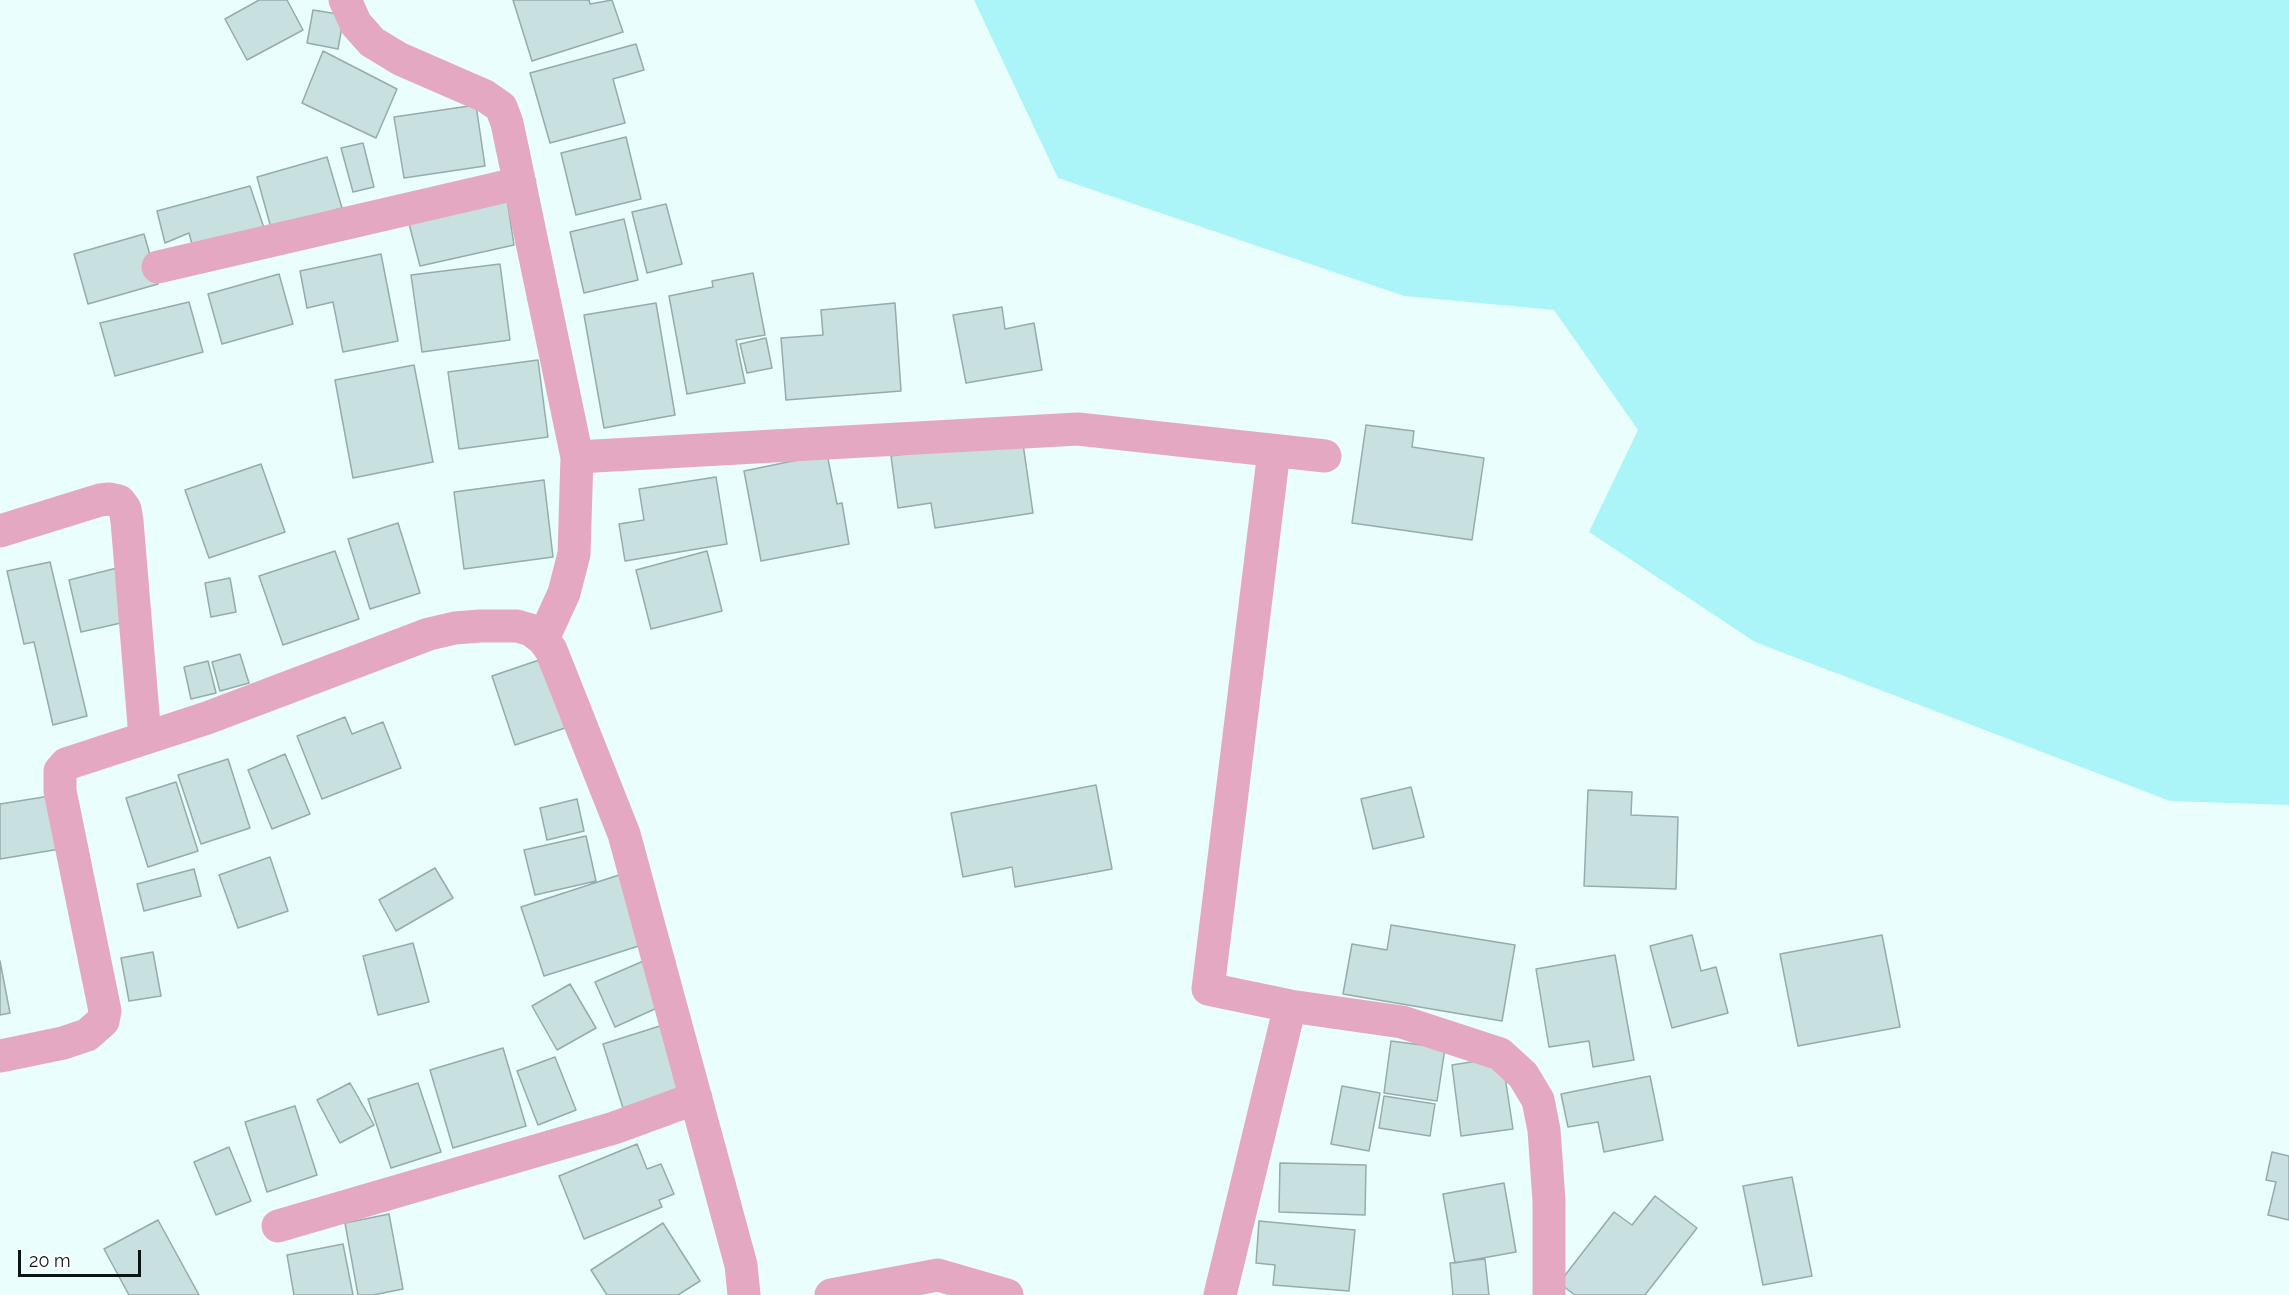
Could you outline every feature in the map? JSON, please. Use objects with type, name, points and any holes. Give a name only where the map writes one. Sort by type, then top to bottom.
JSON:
[{"type":"street","points":[[345,0],[356,24],[372,42],[400,59],[485,96],[501,107],[507,123],[578,457],[574,554],[564,593],[543,639]]},
{"type":"street","points":[[158,267],[520,183]]},
{"type":"street","points":[[578,457],[1078,429],[1325,456]]},
{"type":"street","points":[[1274,451],[1208,989],[1290,1006],[1402,1022],[1500,1054],[1523,1075],[1538,1100],[1544,1130],[1549,1201],[1549,1295]]},
{"type":"street","points":[[0,531],[100,500],[119,501],[127,521],[145,737]]},
{"type":"street","points":[[0,1056],[87,1035],[103,1021],[105,1011],[60,790],[60,771],[66,764],[207,718],[429,634],[464,628],[517,626],[531,630],[543,639],[551,650],[624,834],[741,1264],[744,1295]]},
{"type":"street","points":[[1220,1295],[1290,1006]]},
{"type":"street","points":[[278,1226],[614,1128],[696,1098]]},
{"type":"street","points":[[831,1295],[938,1275],[1007,1295]]},
{"type":"shaded area","points":[[974,0],[2289,0],[2289,805],[2170,801],[1755,642],[1589,532],[1638,430],[1554,310],[1404,296],[1058,178]]},
{"type":"building","points":[[259,0],[287,0],[303,30],[247,60],[225,19]]},
{"type":"building","points":[[513,0],[589,0],[590,4],[612,0],[623,32],[532,61]]},
{"type":"building","points":[[313,10],[344,15],[338,49],[307,43]]},
{"type":"building","points":[[636,44],[644,70],[613,79],[625,123],[550,143],[530,73]]},
{"type":"building","points":[[323,51],[397,89],[376,138],[302,103]]},
{"type":"building","points":[[476,105],[485,166],[404,178],[394,117]]},
{"type":"building","points":[[626,137],[641,199],[576,215],[561,153]]},
{"type":"building","points":[[363,143],[374,187],[353,192],[341,148]]},
{"type":"building","points":[[327,157],[342,208],[271,228],[257,177]]},
{"type":"building","points":[[250,186],[264,228],[193,248],[189,233],[165,243],[157,211]]},
{"type":"building","points":[[506,193],[514,245],[420,266],[407,216]]},
{"type":"building","points":[[666,204],[682,264],[647,273],[632,212]]},
{"type":"building","points":[[624,219],[638,280],[584,293],[570,232]]},
{"type":"building","points":[[144,234],[158,284],[88,304],[74,254]]},
{"type":"building","points":[[381,254],[398,341],[343,352],[333,302],[307,308],[300,271]]},
{"type":"building","points":[[500,264],[510,340],[422,352],[411,275]]},
{"type":"building","points":[[753,273],[765,335],[736,340],[745,383],[687,394],[669,296],[713,287],[712,281]]},
{"type":"building","points":[[279,274],[293,324],[222,344],[208,294]]},
{"type":"building","points":[[189,302],[203,352],[115,376],[100,323]]},
{"type":"building","points":[[656,303],[675,415],[604,428],[584,315]]},
{"type":"building","points":[[895,303],[901,391],[786,400],[781,338],[823,335],[821,310]]},
{"type":"building","points":[[1002,307],[1005,329],[1034,323],[1042,370],[966,383],[953,315]]},
{"type":"building","points":[[766,338],[772,368],[747,373],[740,344]]},
{"type":"building","points":[[538,360],[548,437],[459,449],[448,372]]},
{"type":"building","points":[[414,365],[433,462],[353,478],[335,380]]},
{"type":"building","points":[[1366,425],[1414,431],[1412,447],[1484,458],[1472,540],[1352,523]]},
{"type":"building","points":[[1022,437],[1033,513],[935,528],[931,503],[898,508],[891,456]]},
{"type":"building","points":[[827,454],[837,504],[842,503],[849,544],[761,561],[744,471]]},
{"type":"building","points":[[261,464],[285,532],[209,558],[185,490]]},
{"type":"building","points":[[716,477],[727,544],[625,561],[619,524],[644,520],[639,489]]},
{"type":"building","points":[[544,480],[553,557],[464,569],[454,492]]},
{"type":"building","points":[[398,523],[420,593],[370,609],[348,539]]},
{"type":"building","points":[[335,551],[359,619],[283,645],[259,576]]},
{"type":"building","points":[[707,551],[722,611],[651,629],[636,570]]},
{"type":"building","points":[[50,562],[87,716],[53,725],[34,642],[24,644],[7,571]]},
{"type":"building","points":[[117,568],[130,621],[81,632],[69,580]]},
{"type":"building","points":[[230,578],[236,612],[211,617],[205,583]]},
{"type":"building","points":[[240,654],[249,683],[220,691],[212,662]]},
{"type":"building","points":[[542,659],[565,728],[515,745],[492,676]]},
{"type":"building","points":[[208,661],[216,693],[191,699],[184,667]]},
{"type":"building","points":[[345,717],[352,734],[383,722],[401,768],[322,799],[297,736]]},
{"type":"building","points":[[285,754],[310,814],[272,829],[248,770]]},
{"type":"building","points":[[228,759],[250,828],[201,844],[178,775]]},
{"type":"building","points":[[176,782],[198,851],[148,867],[126,798]]},
{"type":"building","points":[[1096,785],[1112,869],[1015,887],[1012,867],[963,877],[951,813]]},
{"type":"building","points":[[1411,787],[1424,837],[1373,849],[1361,799]]},
{"type":"building","points":[[1588,790],[1632,792],[1631,815],[1678,817],[1676,889],[1584,886]]},
{"type":"building","points":[[56,795],[66,848],[0,859],[0,804]]},
{"type":"building","points":[[577,799],[584,831],[547,840],[540,808]]},
{"type":"building","points":[[586,836],[596,881],[535,895],[524,850]]},
{"type":"building","points":[[270,857],[288,911],[238,928],[219,875]]},
{"type":"building","points":[[435,868],[453,898],[396,931],[379,900]]},
{"type":"building","points":[[194,869],[201,896],[144,911],[137,884]]},
{"type":"building","points":[[619,875],[642,945],[544,976],[521,907]]},
{"type":"building","points":[[1391,925],[1515,945],[1502,1021],[1343,994],[1352,944],[1387,950]]},
{"type":"building","points":[[1692,935],[1701,971],[1716,967],[1728,1013],[1672,1028],[1650,946]]},
{"type":"building","points":[[1882,935],[1900,1027],[1798,1046],[1780,954]]},
{"type":"building","points":[[413,943],[429,1002],[378,1015],[363,956]]},
{"type":"building","points":[[153,952],[161,996],[129,1001],[121,958]]},
{"type":"building","points":[[1615,955],[1634,1060],[1593,1067],[1589,1041],[1549,1047],[1536,969]]},
{"type":"building","points":[[648,959],[668,1003],[615,1027],[595,982]]},
{"type":"building","points":[[0,961],[10,1013],[0,1015]]},
{"type":"building","points":[[570,984],[596,1028],[557,1050],[532,1006]]},
{"type":"building","points":[[663,1025],[684,1088],[623,1108],[603,1044]]},
{"type":"building","points":[[1391,1041],[1445,1048],[1437,1101],[1384,1093]]},
{"type":"building","points":[[503,1048],[526,1126],[453,1148],[430,1070]]},
{"type":"building","points":[[555,1057],[576,1110],[538,1125],[517,1071]]},
{"type":"building","points":[[1502,1057],[1513,1129],[1461,1136],[1452,1065]]},
{"type":"building","points":[[1650,1076],[1663,1140],[1604,1152],[1598,1122],[1568,1127],[1561,1094]]},
{"type":"building","points":[[350,1083],[374,1125],[340,1143],[317,1100]]},
{"type":"building","points":[[418,1083],[441,1152],[391,1168],[368,1099]]},
{"type":"building","points":[[1342,1086],[1380,1093],[1369,1151],[1331,1144]]},
{"type":"building","points":[[1384,1096],[1435,1104],[1430,1136],[1379,1128]]},
{"type":"building","points":[[295,1106],[317,1175],[267,1192],[245,1122]]},
{"type":"building","points":[[637,1144],[647,1169],[661,1164],[674,1194],[659,1200],[662,1207],[584,1239],[559,1176]]},
{"type":"building","points":[[229,1147],[251,1201],[216,1215],[194,1162]]},
{"type":"building","points":[[2272,1152],[2289,1156],[2289,1220],[2268,1215],[2276,1182],[2266,1180]]},
{"type":"building","points":[[1280,1163],[1366,1165],[1365,1215],[1279,1212]]},
{"type":"building","points":[[1792,1177],[1812,1276],[1763,1285],[1743,1186]]},
{"type":"building","points":[[1504,1183],[1516,1252],[1455,1263],[1443,1194]]},
{"type":"building","points":[[1655,1196],[1697,1228],[1645,1295],[1575,1295],[1559,1283],[1614,1212],[1632,1225]]},
{"type":"building","points":[[389,1214],[403,1289],[373,1295],[358,1295],[345,1223]]},
{"type":"building","points":[[158,1220],[199,1295],[129,1295],[104,1249]]},
{"type":"building","points":[[1259,1221],[1355,1230],[1349,1291],[1273,1285],[1275,1265],[1256,1263]]},
{"type":"building","points":[[663,1223],[700,1281],[678,1295],[607,1295],[591,1270]]},
{"type":"building","points":[[343,1244],[353,1295],[294,1295],[287,1255]]},
{"type":"building","points":[[1485,1259],[1489,1295],[1453,1295],[1450,1263]]}]
